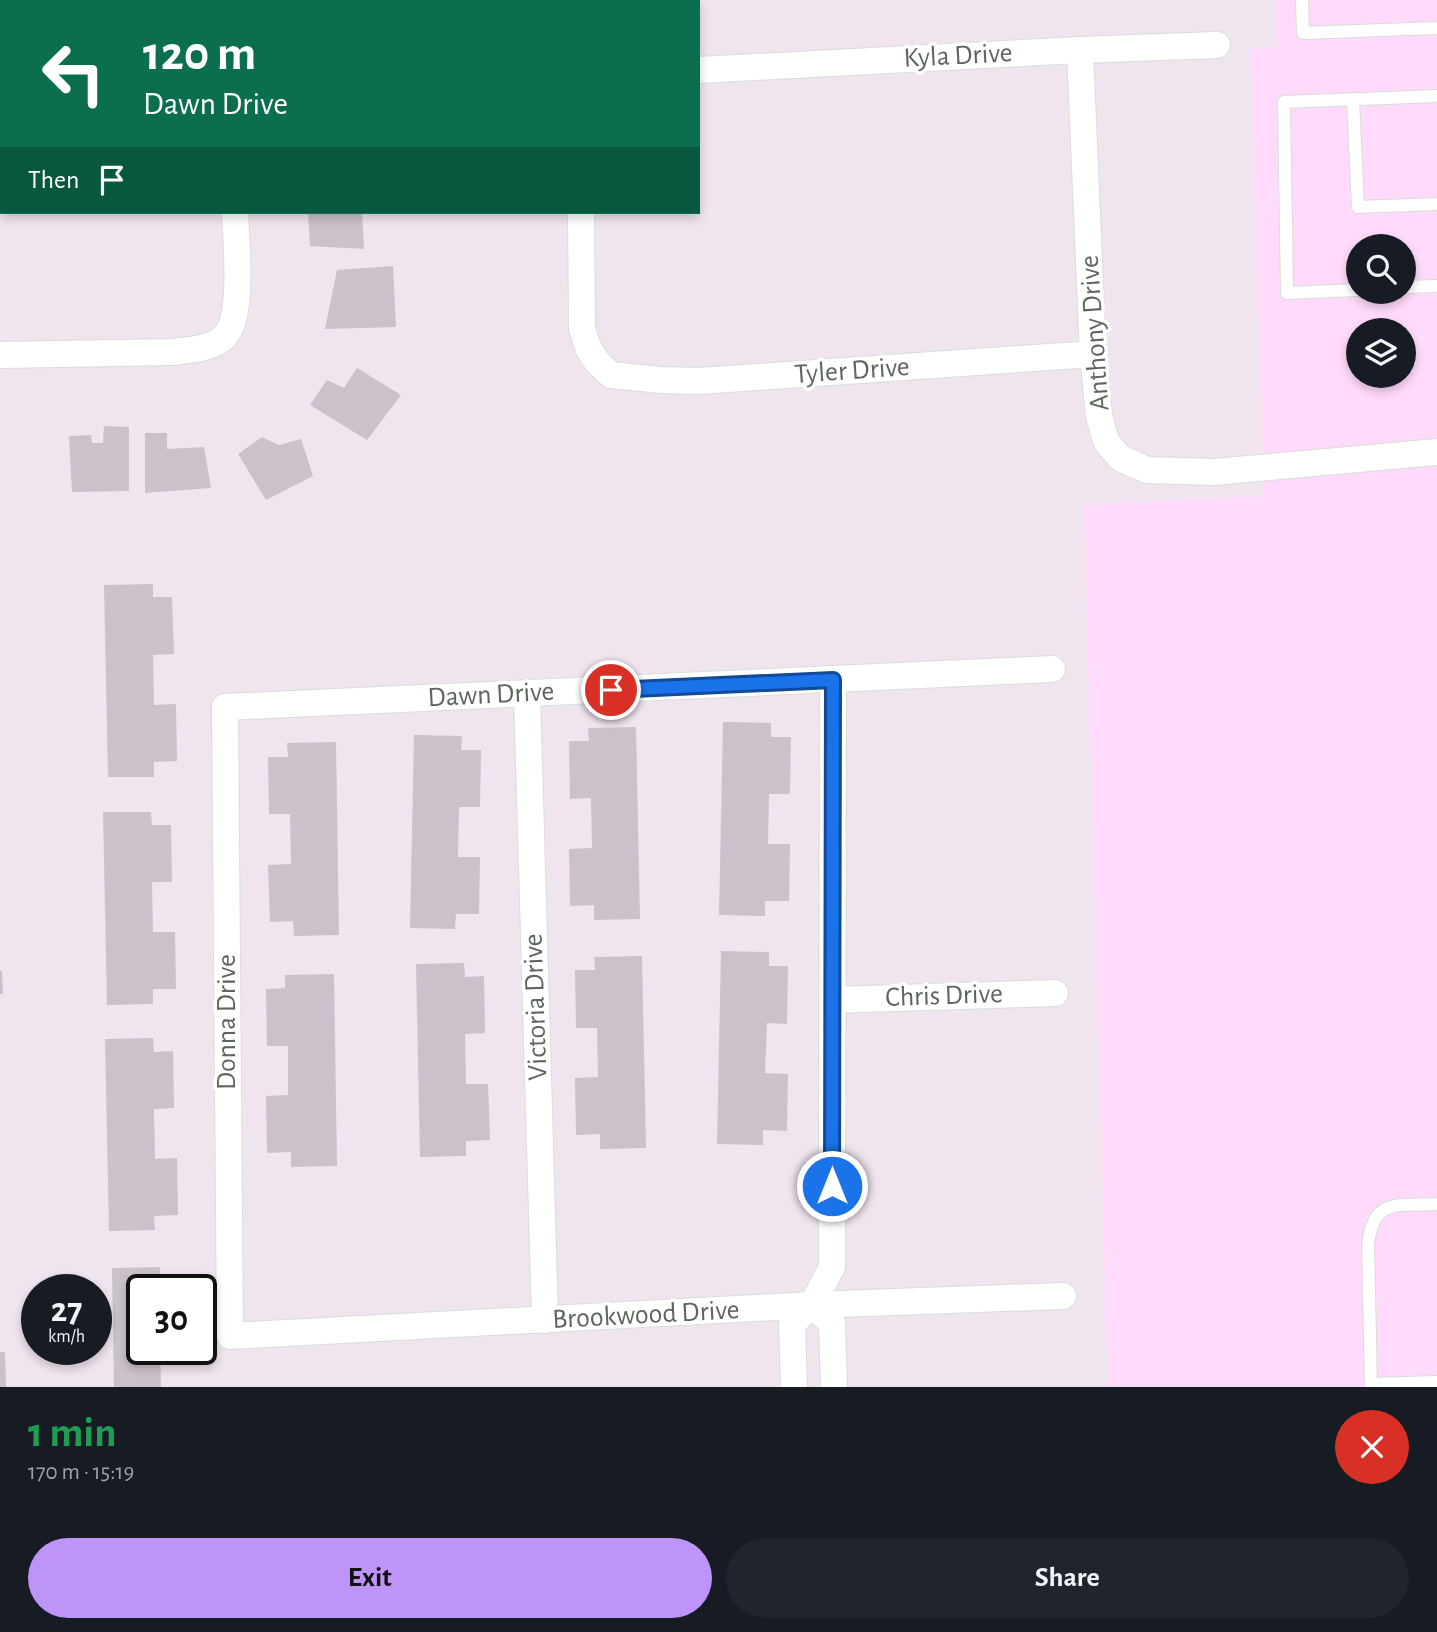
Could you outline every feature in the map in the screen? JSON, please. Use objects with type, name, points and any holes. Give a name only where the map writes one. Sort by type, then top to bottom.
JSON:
[{"type":"street","name":"Kyla Drive","points":[[700,70],[1217,45]]},
{"type":"street","name":"Anthony Drive","points":[[1080,50],[1093,354],[1099,416],[1106,441],[1120,458],[1147,470],[1214,471],[1437,452]]},
{"type":"street","points":[[0,355],[173,352],[195,350],[225,336],[235,314],[235,214]]},
{"type":"street","name":"Tyler Drive","points":[[581,214],[582,329],[589,350],[611,375],[699,381],[1093,354]]},
{"type":"street","name":"Dawn Drive","points":[[225,707],[1052,669]]},
{"type":"street","points":[[794,1387],[792,1324],[812,1305],[832,1267],[833,680]]},
{"type":"street","name":"Victoria Drive","points":[[527,693],[545,1320]]},
{"type":"street","name":"Donna Drive","points":[[225,707],[230,1336]]},
{"type":"street","name":"Chris Drive","points":[[833,1000],[1055,993]]},
{"type":"street","name":"Brookwood Drive","points":[[230,1336],[812,1305],[1063,1296]]},
{"type":"street","points":[[812,1305],[832,1323],[834,1387]]},
{"type":"lane","points":[[1302,0],[1303,33],[1437,28]]},
{"type":"lane","points":[[1346,291],[1287,293],[1284,102],[1437,96]]},
{"type":"lane","points":[[1353,99],[1358,207],[1437,204]]},
{"type":"lane","points":[[1416,287],[1437,286]]},
{"type":"lane","points":[[1437,1204],[1386,1208],[1375,1215],[1368,1245],[1371,1386],[1437,1382]]},
{"type":"shaded area","points":[[1275,0],[1437,0],[1437,1387],[1108,1387],[1084,505],[1264,496],[1250,49],[1277,48]]},
{"type":"building","points":[[308,214],[362,214],[364,249],[310,246]]},
{"type":"building","points":[[393,266],[396,327],[325,329],[337,270]]},
{"type":"building","points":[[357,368],[401,395],[367,440],[310,405],[327,380],[344,388]]},
{"type":"building","points":[[104,426],[129,427],[129,491],[72,492],[69,436],[91,435],[92,443],[103,443]]},
{"type":"building","points":[[145,433],[167,433],[167,449],[204,447],[211,488],[145,493]]},
{"type":"building","points":[[262,437],[279,445],[301,439],[313,476],[266,500],[238,454]]},
{"type":"building","points":[[153,584],[153,597],[172,597],[174,654],[153,655],[154,705],[176,704],[177,761],[154,762],[154,777],[108,777],[104,585]]},
{"type":"building","points":[[723,722],[771,723],[771,737],[791,737],[790,794],[769,794],[768,844],[790,844],[789,901],[765,901],[765,916],[719,915]]},
{"type":"building","points":[[636,727],[640,919],[594,920],[594,905],[570,906],[569,849],[592,848],[591,798],[570,799],[569,741],[589,741],[588,728]]},
{"type":"building","points":[[414,735],[462,736],[461,750],[481,750],[480,807],[459,807],[458,857],[480,857],[479,914],[456,914],[455,929],[410,928]]},
{"type":"building","points":[[336,742],[339,935],[294,936],[293,921],[270,922],[268,865],[291,864],[290,814],[269,814],[268,757],[288,757],[287,743]]},
{"type":"building","points":[[103,812],[151,812],[152,825],[171,825],[172,882],[152,882],[153,932],[175,932],[176,989],[153,989],[153,1004],[107,1005]]},
{"type":"building","points":[[721,951],[769,952],[769,966],[788,966],[787,1024],[767,1023],[765,1073],[788,1074],[787,1131],[763,1130],[763,1145],[717,1144]]},
{"type":"building","points":[[642,956],[646,1148],[600,1149],[600,1134],[576,1135],[575,1078],[598,1077],[597,1028],[576,1028],[575,970],[595,970],[594,957]]},
{"type":"building","points":[[464,963],[465,977],[484,976],[485,1033],[465,1034],[466,1084],[488,1084],[490,1140],[466,1141],[466,1156],[420,1157],[416,964]]},
{"type":"building","points":[[2,971],[3,994],[0,994]]},
{"type":"building","points":[[334,974],[337,1166],[291,1167],[291,1152],[267,1153],[266,1096],[288,1095],[288,1046],[267,1046],[266,989],[285,988],[285,975]]},
{"type":"building","points":[[153,1038],[154,1052],[173,1051],[174,1108],[154,1109],[155,1159],[177,1158],[178,1215],[154,1216],[155,1230],[109,1231],[105,1039]]},
{"type":"building","points":[[160,1267],[160,1274],[126,1274],[126,1365],[160,1365],[161,1387],[114,1387],[112,1268]]},
{"type":"building","points":[[0,1352],[5,1352],[6,1387],[0,1387]]},
{"type":"route","points":[[611,690],[833,680],[832,1186]]}]
